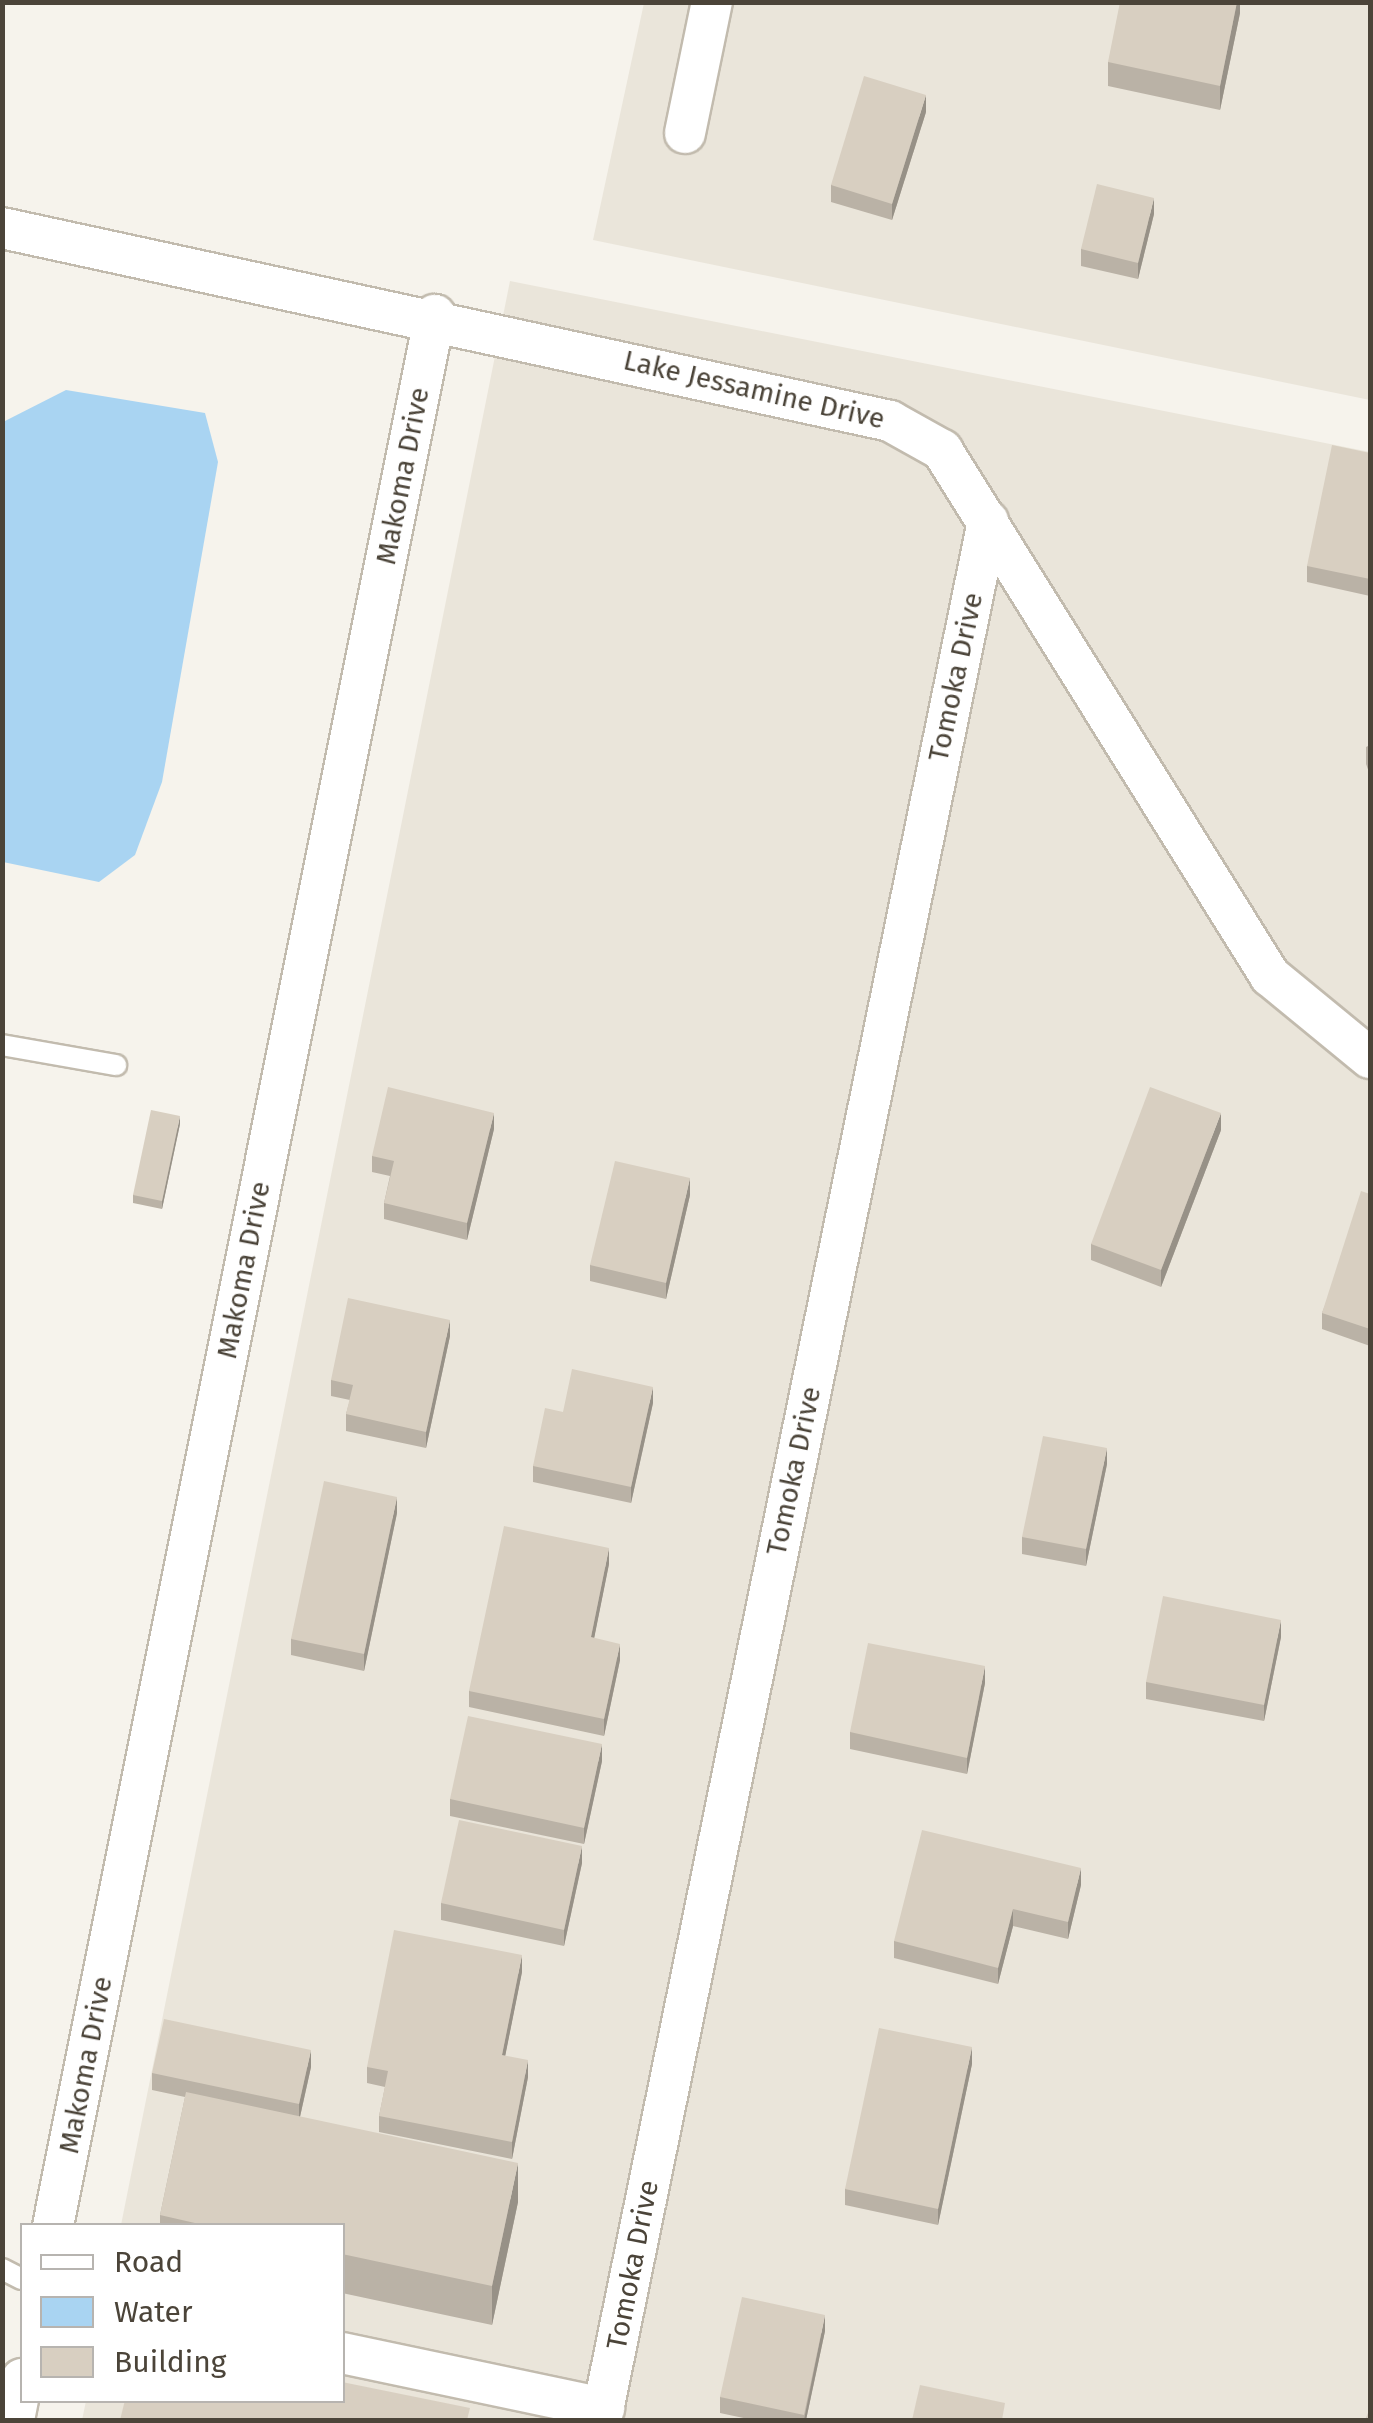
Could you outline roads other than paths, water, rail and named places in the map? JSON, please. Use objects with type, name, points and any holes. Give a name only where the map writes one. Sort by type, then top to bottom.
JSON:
[{"type":"street","points":[[685,133],[712,2]]},
{"type":"street","name":"Lake Jessamine Drive","points":[[2,228],[436,315],[890,421],[942,450],[1270,976],[1370,1058]]},
{"type":"street","name":"Makoma Drive","points":[[54,2223],[436,315]]},
{"type":"street","name":"Tomoka Drive","points":[[602,2414],[988,521]]},
{"type":"street","points":[[345,2354],[602,2414]]},
{"type":"street","points":[[14,2420],[20,2390]]},
{"type":"lane","points":[[2,1044],[116,1066]]},
{"type":"water","points":[[66,390],[205,413],[218,462],[162,782],[135,855],[99,882],[3,862],[3,422]]}]
